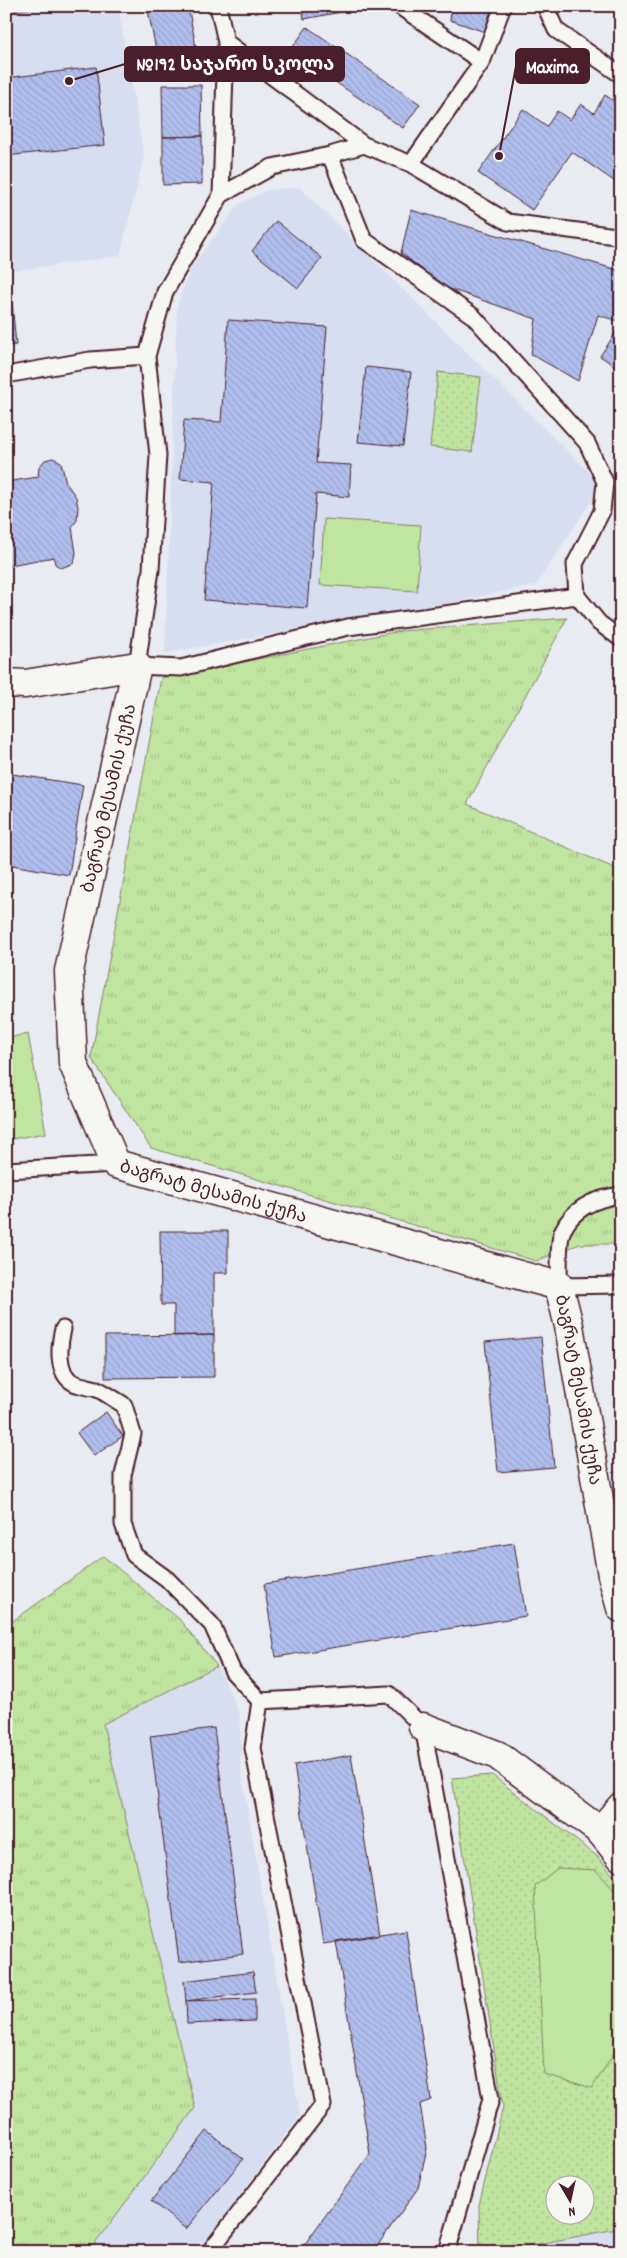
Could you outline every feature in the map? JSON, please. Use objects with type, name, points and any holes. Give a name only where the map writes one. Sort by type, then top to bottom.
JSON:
[{"type":"street","points":[[6,684],[25,684],[137,666]]},
{"type":"street","name":"ბაგრატ მესამის ქუჩა","points":[[137,666],[69,971],[73,1063],[116,1164],[559,1286],[569,1326],[612,1575],[621,1608]]},
{"type":"street","points":[[423,1727],[497,1755],[600,1831],[621,1857]]},
{"type":"street","points":[[600,1831],[621,1807]]},
{"type":"lane","points":[[218,6],[226,42],[221,195],[165,292],[147,356],[158,455],[151,570],[137,666],[181,668],[348,627],[577,596]]},
{"type":"lane","points":[[399,6],[482,62]]},
{"type":"lane","points":[[411,164],[482,62],[503,6]]},
{"type":"lane","points":[[545,6],[556,30],[621,74]]},
{"type":"lane","points":[[226,42],[364,145],[411,164],[508,222],[616,236],[621,239]]},
{"type":"lane","points":[[221,195],[272,167],[330,155],[364,145]]},
{"type":"lane","points":[[330,155],[364,240],[473,316],[587,444],[605,482],[602,511],[576,564],[577,596],[599,623],[621,639]]},
{"type":"lane","points":[[6,375],[90,360],[147,356]]},
{"type":"lane","points":[[605,482],[621,480]]},
{"type":"lane","points":[[6,1170],[116,1164]]},
{"type":"lane","points":[[621,1195],[601,1197],[580,1209],[562,1231],[559,1286],[621,1285]]},
{"type":"lane","points":[[62,1329],[59,1343],[64,1371],[73,1382],[99,1390],[124,1405],[133,1434],[123,1475],[123,1524],[134,1555],[167,1579],[212,1625],[233,1672],[260,1701]]},
{"type":"lane","points":[[260,1701],[389,1694],[423,1727],[491,2099],[447,2252]]},
{"type":"lane","points":[[208,2252],[323,2105],[253,1748],[260,1701]]},
{"type":"shaded area","points":[[6,6],[118,6],[144,156],[120,256],[6,272]]},
{"type":"shaded area","points":[[299,187],[602,485],[536,585],[440,605],[165,653],[177,306],[190,269],[239,204],[267,190]]},
{"type":"shaded area","points":[[217,1666],[240,1714],[241,1771],[300,2115],[197,2252],[89,2252],[195,2108],[103,1724]]},
{"type":"shaded area","points":[[621,2228],[621,2252],[497,2252]]},
{"type":"green space","points":[[438,372],[481,377],[472,452],[430,447]]},
{"type":"green space","points":[[324,519],[421,525],[417,591],[320,585]]},
{"type":"green space","points":[[567,618],[467,804],[621,871],[621,1244],[580,1244],[536,1261],[151,1148],[91,1058],[161,678],[400,631]]},
{"type":"green space","points":[[28,1034],[46,1133],[6,1140],[6,1038]]},
{"type":"green space","points":[[103,1556],[179,1619],[217,1666],[103,1724],[195,2108],[89,2252],[6,2252],[6,1626]]},
{"type":"green space","points":[[492,1775],[598,1857],[621,1885],[621,2228],[497,2252],[480,2252],[479,2205],[503,2107],[452,1778]]},
{"type":"green space","points":[[558,1868],[596,1870],[621,1898],[621,2042],[592,2088],[544,2074],[535,1886]]},
{"type":"building","points":[[6,6],[36,6],[36,8],[6,12]]},
{"type":"building","points":[[147,6],[188,6],[198,57],[159,64]]},
{"type":"building","points":[[302,6],[356,6],[357,9],[304,19]]},
{"type":"building","points":[[452,6],[492,6],[485,32],[450,20]]},
{"type":"building","points":[[307,27],[420,104],[403,128],[290,51]]},
{"type":"building","points":[[96,67],[105,145],[6,156],[6,78]]},
{"type":"building","points":[[162,85],[201,85],[202,136],[163,137]]},
{"type":"building","points":[[605,95],[617,103],[621,98],[621,186],[572,152],[532,210],[478,173],[523,109],[547,126],[557,111],[570,120],[581,104],[594,113]]},
{"type":"building","points":[[202,136],[202,184],[163,185],[163,137]]},
{"type":"building","points":[[411,210],[621,271],[621,313],[618,321],[598,315],[578,381],[531,354],[536,319],[433,283],[423,270],[401,253]]},
{"type":"building","points":[[276,221],[322,258],[298,288],[252,251]]},
{"type":"building","points":[[12,302],[16,345],[6,346],[6,303]]},
{"type":"building","points":[[228,320],[327,327],[316,463],[351,465],[349,497],[316,494],[307,608],[204,600],[214,482],[180,479],[184,420],[221,422]]},
{"type":"building","points":[[621,325],[621,370],[600,356]]},
{"type":"building","points":[[366,367],[411,372],[403,446],[358,442]]},
{"type":"building","points":[[53,458],[61,462],[66,483],[76,497],[78,507],[77,520],[72,527],[76,553],[74,563],[61,568],[55,564],[54,557],[10,565],[6,575],[6,482],[38,477],[39,467],[45,460]]},
{"type":"building","points":[[6,773],[83,785],[69,875],[6,864]]},
{"type":"building","points":[[160,1231],[228,1231],[228,1273],[214,1273],[214,1335],[174,1336],[174,1305],[161,1305]]},
{"type":"building","points":[[214,1335],[214,1377],[105,1378],[105,1336]]},
{"type":"building","points":[[541,1337],[554,1467],[498,1472],[485,1342]]},
{"type":"building","points":[[106,1412],[123,1436],[94,1456],[77,1433]]},
{"type":"building","points":[[514,1543],[526,1616],[276,1657],[264,1584]]},
{"type":"building","points":[[214,1728],[243,1954],[179,1962],[150,1736]]},
{"type":"building","points":[[351,1755],[380,1935],[323,1944],[294,1765]]},
{"type":"building","points":[[406,1930],[431,2100],[420,2104],[427,2148],[418,2188],[373,2252],[299,2252],[370,2154],[336,1941]]},
{"type":"building","points":[[253,1972],[256,1992],[186,2001],[184,1981]]},
{"type":"building","points":[[255,1999],[255,2021],[187,2024],[186,2001]]},
{"type":"building","points":[[207,2131],[243,2159],[186,2229],[151,2201]]},
{"type":"place","name":"№192 საჯარო სკოლა","points":[[69,81]]},
{"type":"place","name":"Maxima","points":[[499,156]]}]
